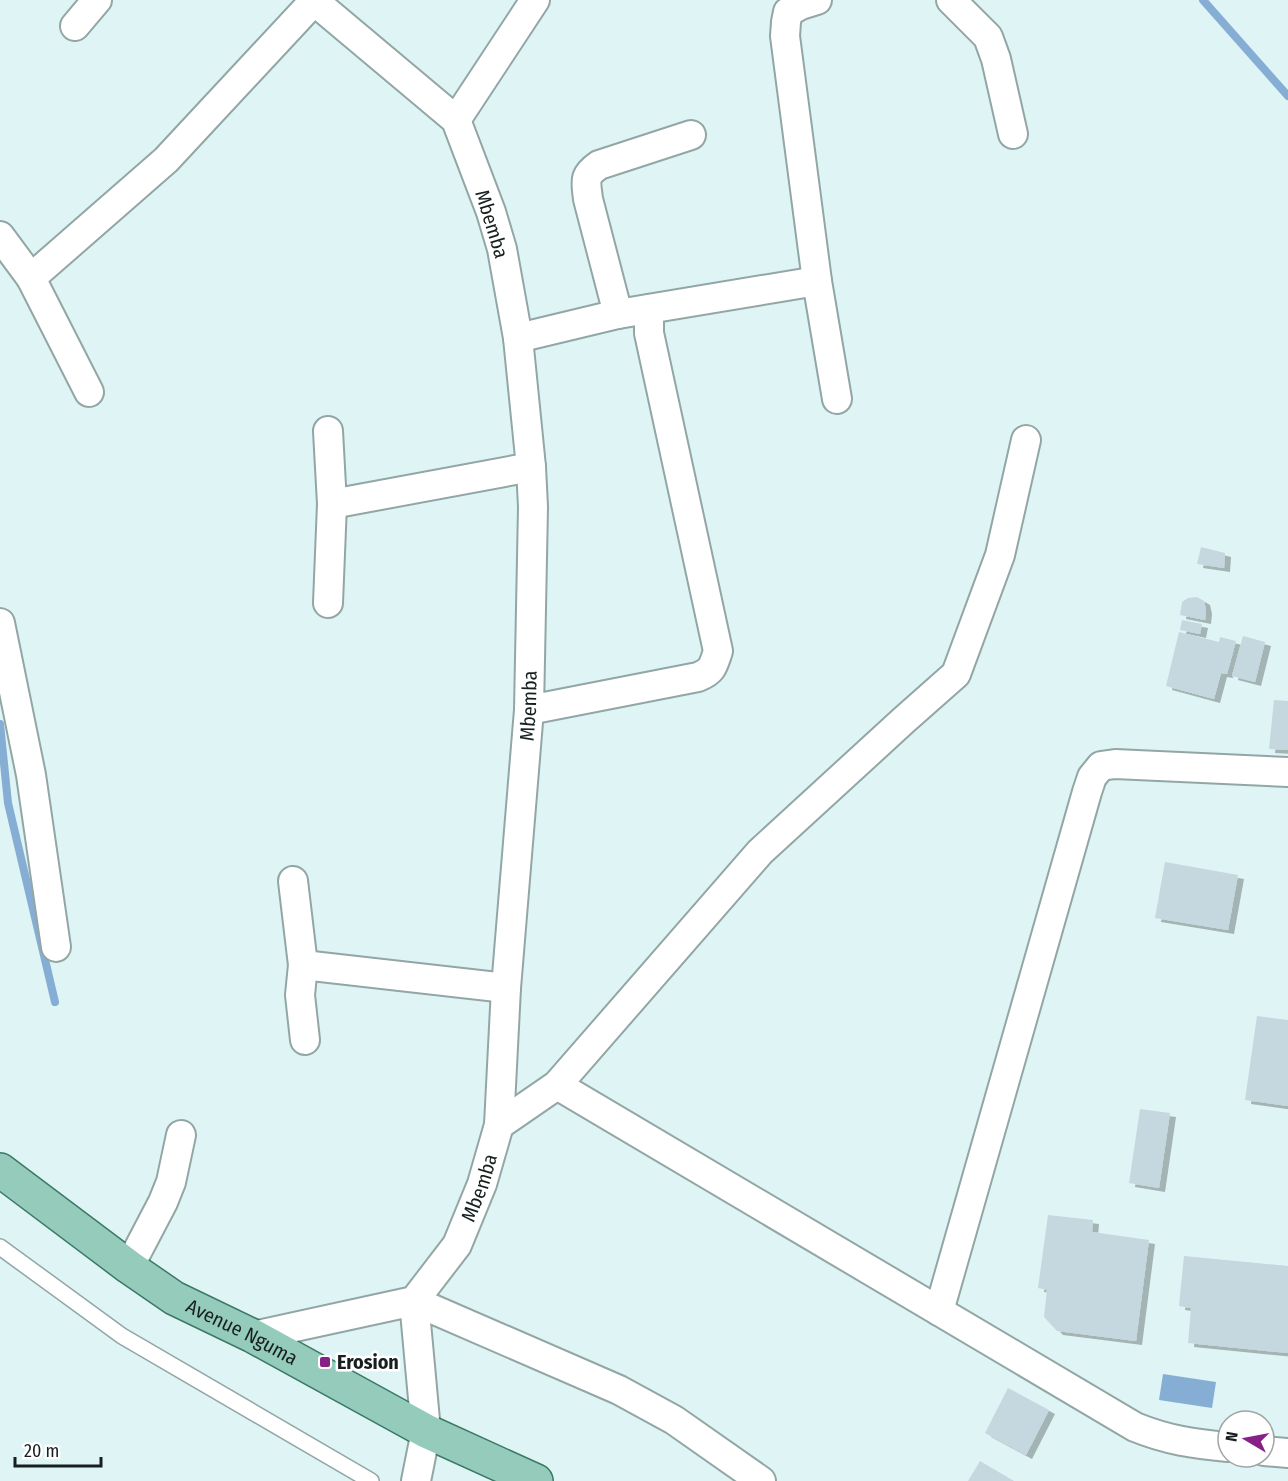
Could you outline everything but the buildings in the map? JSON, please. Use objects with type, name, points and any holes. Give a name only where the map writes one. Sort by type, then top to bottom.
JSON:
[{"type":"main road","name":"Avenue Nguma","points":[[0,1170],[174,1298],[253,1336],[426,1431],[536,1481]]},
{"type":"street","points":[[75,26],[97,0]]},
{"type":"street","points":[[31,278],[166,160],[313,0]]},
{"type":"street","name":"Mbemba","points":[[313,0],[456,120],[491,212],[502,249],[518,338],[531,467],[533,507],[529,710],[506,988],[499,1125],[482,1184],[457,1245],[414,1301]]},
{"type":"street","points":[[456,120],[536,0]]},
{"type":"street","points":[[817,0],[801,4],[788,12],[785,36],[817,281],[837,399]]},
{"type":"street","points":[[951,0],[988,37],[996,59],[1012,134]]},
{"type":"street","points":[[618,314],[588,199],[586,182],[589,172],[599,165],[691,135]]},
{"type":"street","points":[[0,236],[31,278],[89,392]]},
{"type":"street","points":[[518,338],[618,314],[817,281]]},
{"type":"street","points":[[529,710],[698,677],[707,673],[714,664],[718,651],[649,333],[649,309]]},
{"type":"street","points":[[328,431],[332,504],[328,603]]},
{"type":"street","points":[[499,1125],[557,1085],[760,852],[956,674],[1000,555],[1026,440]]},
{"type":"street","points":[[332,504],[531,467]]},
{"type":"street","points":[[0,623],[31,775],[56,947]]},
{"type":"street","points":[[939,1311],[1092,777],[1101,766],[1115,764],[1288,772]]},
{"type":"street","points":[[293,881],[303,965],[300,994],[305,1040]]},
{"type":"street","points":[[303,965],[506,988]]},
{"type":"street","points":[[557,1085],[1135,1427],[1157,1436],[1216,1446]]},
{"type":"street","points":[[129,1267],[171,1182],[181,1135]]},
{"type":"street","points":[[253,1336],[414,1301],[619,1390],[674,1420],[761,1481]]},
{"type":"street","points":[[414,1301],[426,1431],[416,1481]]},
{"type":"lane","points":[[0,1247],[122,1336],[371,1481]]},
{"type":"water","points":[[1163,1374],[1216,1382],[1212,1408],[1159,1400]]},
{"type":"waterway","points":[[1203,0],[1288,96]]},
{"type":"waterway","points":[[0,724],[8,803],[55,1002]]},
{"type":"place","name":"Erosion","points":[[325,1362]]}]
